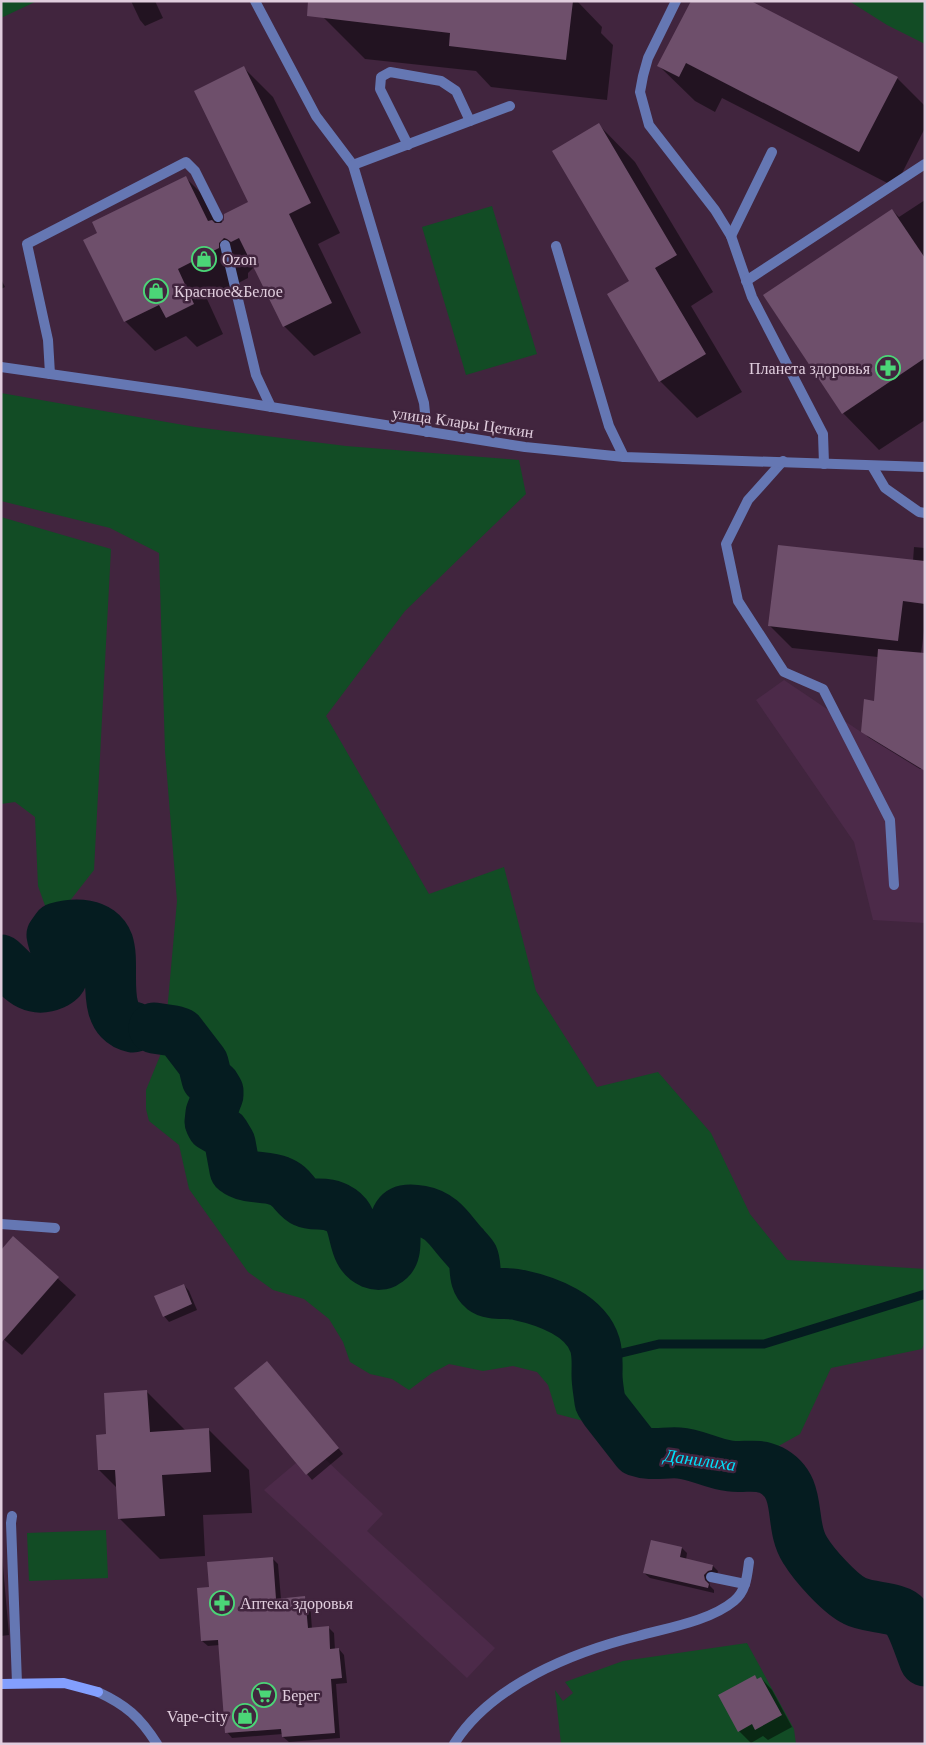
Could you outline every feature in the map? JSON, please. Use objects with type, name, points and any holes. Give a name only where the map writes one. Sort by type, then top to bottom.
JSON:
[{"type":"street","points":[[255,1],[316,116],[353,166],[424,403],[428,432]]},
{"type":"street","points":[[676,1],[648,58],[640,92],[648,125],[715,210],[732,236],[752,297],[823,434],[824,464]]},
{"type":"street","points":[[408,145],[380,89],[381,77],[390,72],[441,80],[456,91],[470,121]]},
{"type":"street","points":[[353,166],[510,106]]},
{"type":"street","points":[[732,236],[772,152]]},
{"type":"street","points":[[50,374],[48,340],[27,244],[186,162],[194,171],[218,217]]},
{"type":"street","points":[[746,281],[925,164]]},
{"type":"street","points":[[225,245],[256,375],[271,407]]},
{"type":"street","points":[[556,246],[609,426],[624,457]]},
{"type":"street","name":"улица Клары Цеткин","points":[[1,367],[525,447],[624,457],[925,467]]},
{"type":"street","points":[[783,461],[748,500],[726,544],[738,601],[784,672],[823,689],[890,820],[894,885]]},
{"type":"street","points":[[872,466],[885,488],[919,512],[925,513]]},
{"type":"street","points":[[1,1224],[55,1228]]},
{"type":"street","points":[[12,1516],[18,1683]]},
{"type":"street","points":[[454,1744],[464,1728],[478,1714],[511,1689],[537,1673],[594,1649],[701,1618],[734,1600],[744,1588],[749,1562]]},
{"type":"street","points":[[711,1577],[745,1584]]},
{"type":"street","points":[[1,1684],[64,1683],[98,1692],[119,1702],[139,1719],[157,1744]]},
{"type":"shaded area","points":[[784,680],[861,732],[925,764],[925,923],[873,920],[854,842],[756,700]]},
{"type":"shaded area","points":[[325,1459],[383,1514],[367,1531],[495,1648],[467,1678],[264,1490],[296,1463],[306,1475]]},
{"type":"green space","points":[[1,1],[37,1],[1,18]]},
{"type":"green space","points":[[849,1],[925,1],[925,44],[887,25]]},
{"type":"green space","points":[[492,206],[537,354],[466,375],[422,227]]},
{"type":"green space","points":[[1,393],[195,427],[346,446],[519,460],[526,494],[405,611],[326,716],[429,894],[504,867],[536,991],[597,1087],[658,1072],[711,1133],[750,1214],[787,1260],[925,1269],[925,1342],[922,1349],[831,1368],[800,1434],[714,1482],[648,1438],[557,1414],[548,1385],[537,1372],[513,1366],[483,1371],[449,1364],[432,1373],[409,1390],[392,1379],[370,1374],[350,1362],[343,1342],[329,1319],[304,1299],[273,1290],[248,1272],[189,1189],[179,1145],[149,1121],[146,1109],[146,1090],[164,1046],[177,901],[165,751],[159,553],[110,528],[1,501]]},
{"type":"green space","points":[[1,517],[111,549],[94,870],[69,902],[70,917],[52,925],[38,886],[35,817],[15,802],[1,804]]},
{"type":"green space","points":[[106,1530],[108,1578],[29,1581],[27,1533]]},
{"type":"green space","points":[[747,1643],[794,1729],[796,1744],[561,1744],[555,1690],[563,1701],[573,1693],[565,1682],[623,1661]]},
{"type":"building","points":[[308,1],[573,1],[566,60],[449,46],[450,33],[307,16]]},
{"type":"building","points":[[691,1],[751,1],[898,77],[859,152],[686,63],[679,77],[657,66]]},
{"type":"building","points":[[244,66],[311,203],[289,214],[332,303],[283,327],[239,238],[231,242],[224,238],[219,243],[219,248],[178,269],[194,304],[166,318],[159,305],[124,322],[83,240],[97,233],[92,222],[186,176],[208,221],[212,220],[215,223],[221,223],[224,220],[224,214],[248,202],[194,91]]},
{"type":"building","points":[[599,123],[677,255],[655,268],[706,354],[659,382],[607,294],[629,281],[552,151]]},
{"type":"building","points":[[892,209],[925,258],[925,358],[842,414],[763,295]]},
{"type":"building","points":[[778,545],[925,561],[925,604],[903,601],[898,641],[768,626]]},
{"type":"building","points":[[878,649],[925,653],[925,771],[861,732],[864,699],[874,701]]},
{"type":"building","points":[[13,1236],[59,1277],[1,1343],[1,1250]]},
{"type":"building","points":[[184,1284],[192,1304],[163,1317],[154,1296]]},
{"type":"building","points":[[267,1361],[339,1448],[306,1475],[234,1388]]},
{"type":"building","points":[[147,1390],[150,1432],[209,1428],[211,1472],[162,1475],[165,1516],[118,1519],[115,1470],[98,1470],[96,1435],[106,1434],[104,1393]]},
{"type":"building","points":[[651,1540],[682,1547],[680,1557],[713,1565],[712,1570],[704,1575],[705,1580],[709,1584],[708,1588],[643,1573]]},
{"type":"building","points":[[273,1557],[276,1599],[305,1596],[308,1628],[329,1626],[330,1649],[339,1648],[342,1678],[331,1679],[335,1733],[282,1737],[281,1729],[225,1733],[218,1640],[201,1641],[197,1588],[209,1587],[207,1562]]},
{"type":"building","points":[[755,1675],[757,1679],[761,1677],[782,1715],[755,1730],[752,1724],[738,1732],[718,1695]]},
{"type":"waterway","name":"Данилиха","points":[[1,960],[24,982],[38,987],[45,987],[59,981],[63,974],[62,964],[52,935],[57,928],[78,925],[99,931],[108,943],[110,953],[112,1004],[122,1022],[133,1027]]},
{"type":"waterway","name":"Данилиха","points":[[154,1028],[180,1033],[203,1063],[207,1079],[218,1091],[210,1122],[212,1126],[224,1133],[230,1143],[235,1170],[245,1175],[274,1179],[284,1183],[305,1202],[330,1205],[341,1210],[351,1222],[360,1252],[365,1258],[376,1264],[384,1263],[392,1256],[395,1248],[396,1220],[399,1213],[407,1210],[421,1211],[441,1220],[472,1256],[477,1281],[483,1289],[495,1293],[515,1294],[541,1301],[564,1311],[583,1325],[590,1334],[596,1349],[600,1402],[637,1451],[658,1454],[685,1454],[723,1465],[761,1467],[771,1470],[781,1477],[788,1486],[792,1496],[800,1540],[814,1563],[835,1586],[855,1601],[896,1611],[905,1616],[914,1631],[925,1661]]},
{"type":"waterway","points":[[597,1359],[659,1344],[764,1344],[925,1294]]},
{"type":"place","name":"Ozon","points":[[204,259]]},
{"type":"place","name":"Красное&Белое","points":[[156,291]]},
{"type":"place","name":"Планета здоровья","points":[[888,368]]},
{"type":"place","name":"Аптека здоровья","points":[[222,1603]]},
{"type":"place","name":"Берег","points":[[264,1695]]},
{"type":"place","name":"Vape-city","points":[[245,1716]]}]
